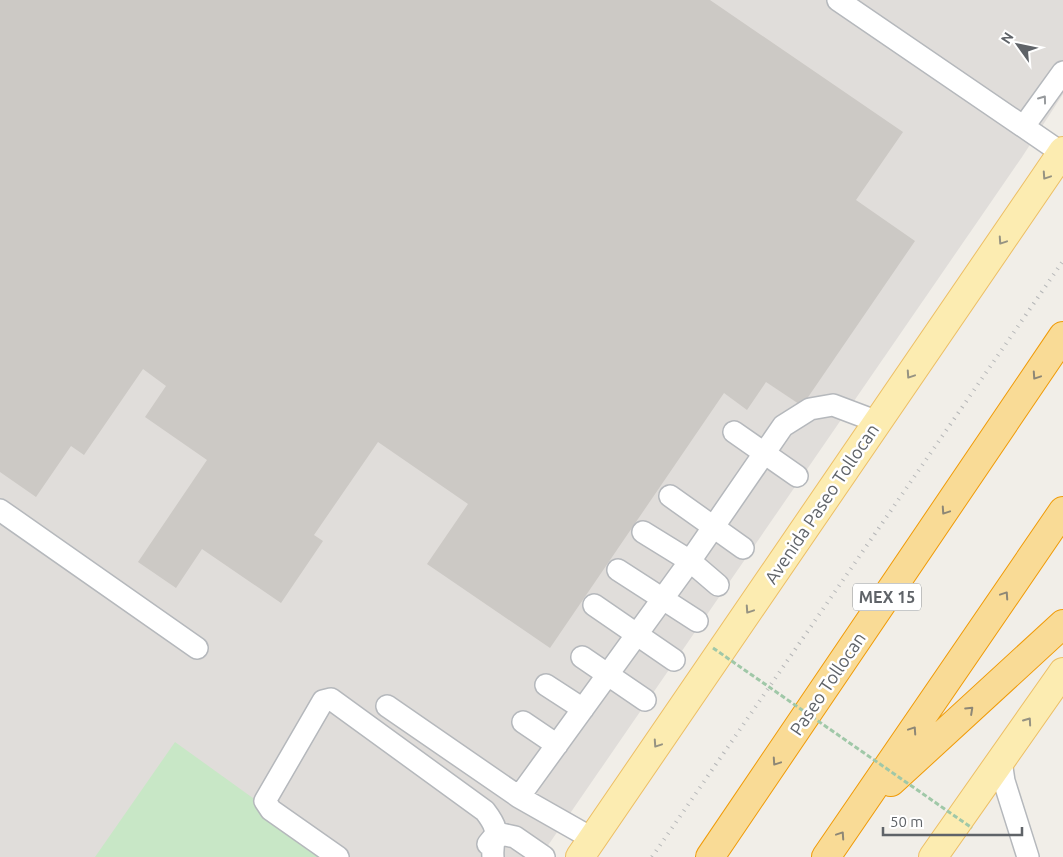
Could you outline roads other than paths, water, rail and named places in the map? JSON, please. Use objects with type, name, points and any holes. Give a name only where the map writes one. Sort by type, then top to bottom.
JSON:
[{"type":"highway","name":"Paseo Tollocan","points":[[710,857],[1063,336]]},
{"type":"highway","points":[[826,857],[1063,511]]},
{"type":"highway","points":[[856,813],[1063,624]]},
{"type":"main road","name":"Avenida Paseo Tollocan","points":[[586,848],[1062,152]]},
{"type":"main road","points":[[934,856],[1063,672]]},
{"type":"street","points":[[838,0],[1062,152]]},
{"type":"street","points":[[1024,126],[1063,72]]},
{"type":"street","points":[[520,798],[690,561],[783,426],[810,409],[833,406],[878,422]]},
{"type":"street","points":[[734,432],[797,476]]},
{"type":"street","points":[[670,496],[743,548]]},
{"type":"street","points":[[0,510],[197,648]]},
{"type":"street","points":[[643,532],[690,561],[718,585]]},
{"type":"street","points":[[618,570],[697,621]]},
{"type":"street","points":[[594,606],[674,660]]},
{"type":"street","points":[[582,657],[645,700]]},
{"type":"street","points":[[546,685],[583,709]]},
{"type":"street","points":[[338,857],[271,810],[265,801],[323,701],[327,700],[335,700],[479,805],[492,821],[497,833],[493,857]]},
{"type":"street","points":[[387,706],[520,798],[586,848]]},
{"type":"street","points":[[523,722],[557,745]]},
{"type":"street","points":[[1001,762],[1004,781],[1028,857]]},
{"type":"street","points":[[479,857],[497,833]]},
{"type":"street","points":[[497,833],[515,837],[544,857]]},
{"type":"railway","points":[[652,857],[1063,261]]}]
